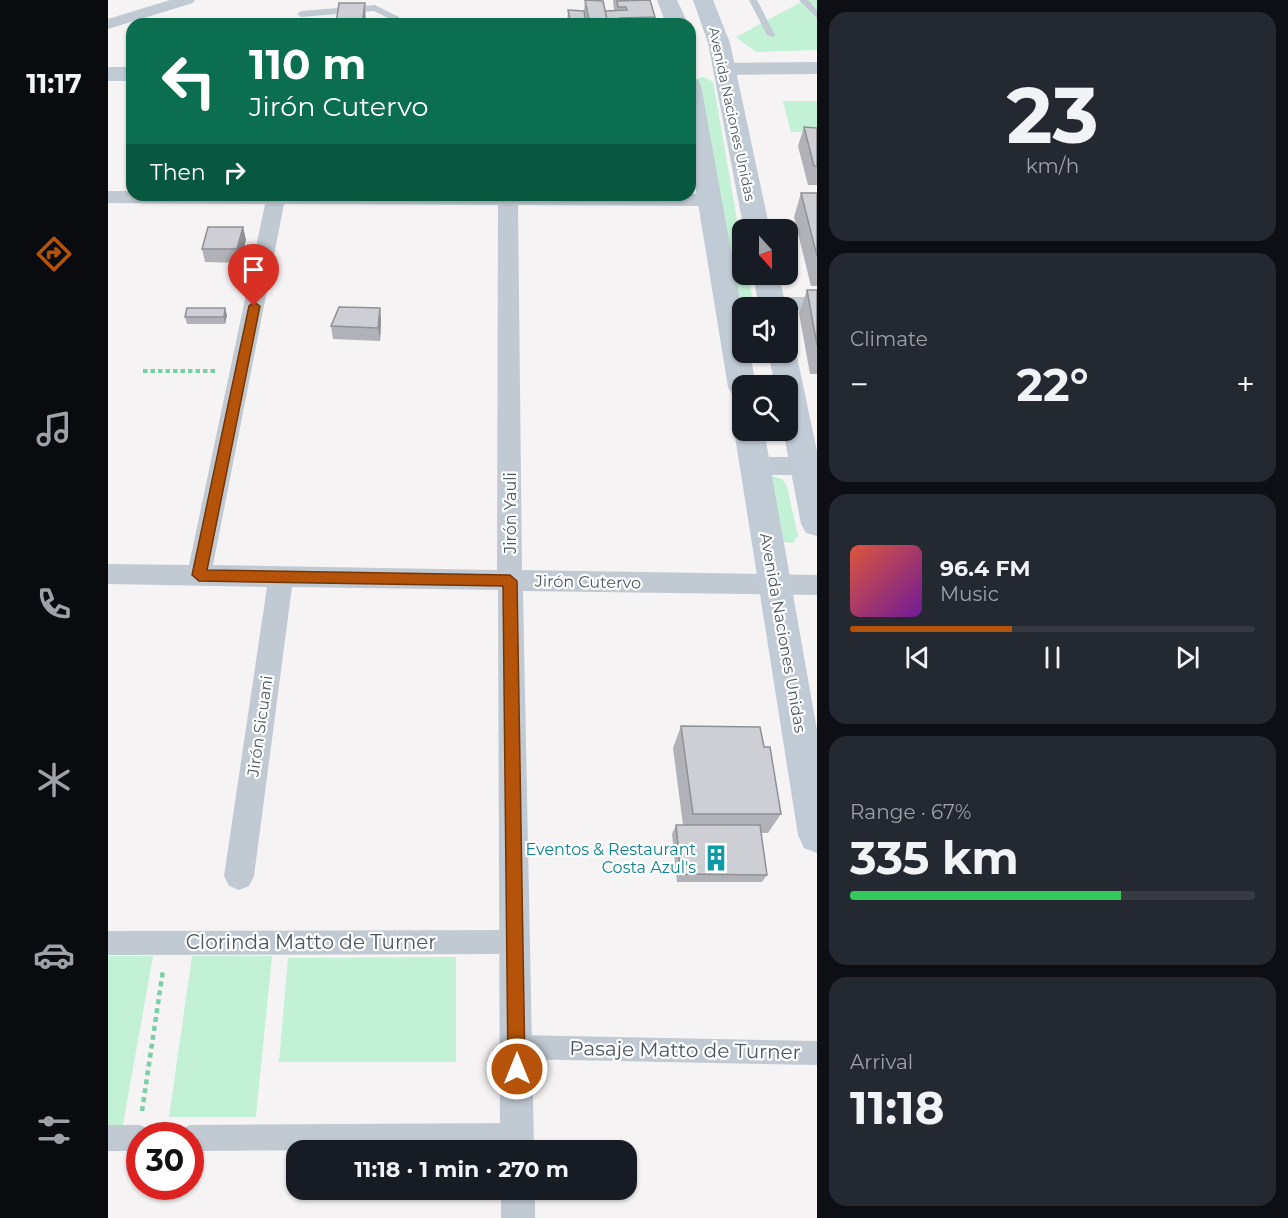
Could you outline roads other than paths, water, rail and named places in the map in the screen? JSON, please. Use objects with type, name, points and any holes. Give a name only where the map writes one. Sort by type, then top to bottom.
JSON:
[{"type":"main road","points":[[667,0],[674,18]]},
{"type":"main road","name":"Avenida Naciones Unidas","points":[[703,0],[718,43],[755,219]]},
{"type":"main road","points":[[696,70],[724,69]]},
{"type":"main road","points":[[108,74],[126,74]]},
{"type":"main road","points":[[696,119],[740,375]]},
{"type":"main road","points":[[785,363],[811,466],[817,524]]},
{"type":"main road","name":"Avenida Naciones Unidas","points":[[751,441],[817,835]]},
{"type":"street","points":[[128,18],[187,0]]},
{"type":"street","points":[[108,24],[126,19]]},
{"type":"street","points":[[718,43],[748,57],[808,68]]},
{"type":"street","points":[[724,69],[808,68]]},
{"type":"street","points":[[108,197],[126,197]]},
{"type":"street","points":[[696,200],[710,200]]},
{"type":"street","points":[[199,575],[275,201]]},
{"type":"street","name":"Jirón Yauli","points":[[508,201],[517,1140]]},
{"type":"street","points":[[798,305],[817,304]]},
{"type":"street","points":[[754,466],[811,466]]},
{"type":"street","name":"Jirón Cutervo","points":[[108,574],[817,585]]},
{"type":"street","name":"Jirón Sicuani","points":[[239,876],[281,577]]},
{"type":"street","name":"Clorinda Matto de Turner","points":[[108,943],[514,942]]},
{"type":"street","name":"Pasaje Matto de Turner","points":[[517,1047],[817,1053]]},
{"type":"street","points":[[108,1138],[126,1138]]},
{"type":"street","points":[[204,1138],[321,1140]]},
{"type":"street","points":[[518,1200],[518,1218]]},
{"type":"lane","points":[[753,0],[771,35]]},
{"type":"lane","points":[[803,0],[817,15]]},
{"type":"lane","points":[[301,14],[375,8],[394,18]]},
{"type":"place","name":"Eventos & Restaurant Costa Azul's","points":[[716,858]]}]
